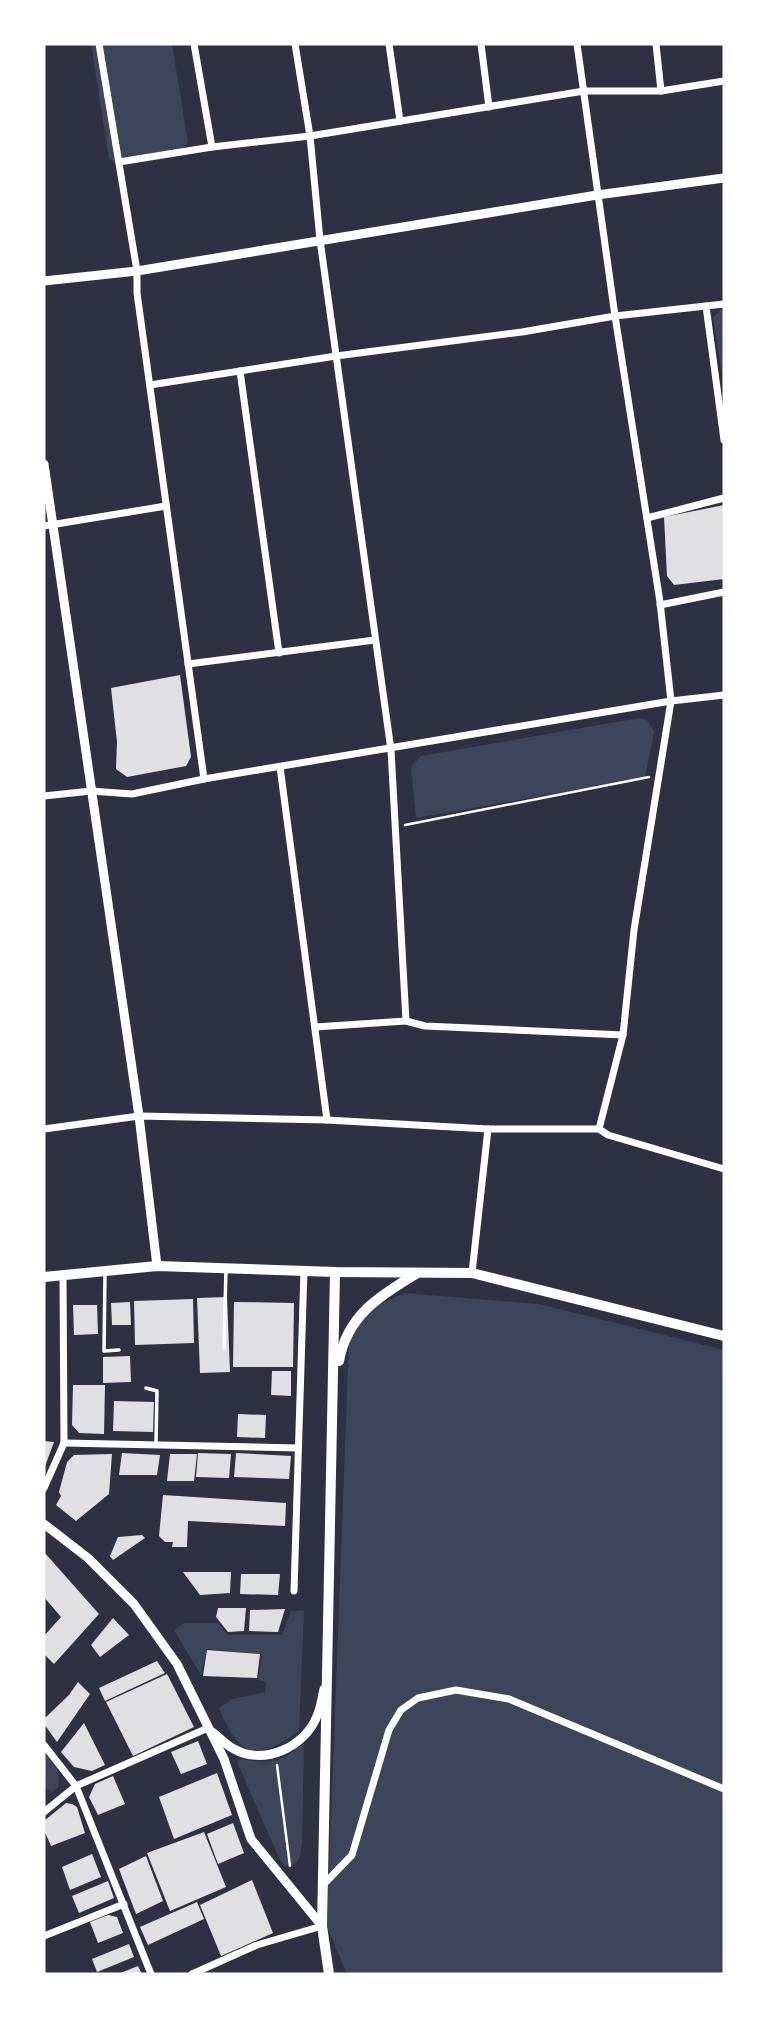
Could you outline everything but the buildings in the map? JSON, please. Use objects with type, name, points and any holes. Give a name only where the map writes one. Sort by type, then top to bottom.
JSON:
[{"type":"main road","points":[[44,1278],[157,1266],[472,1273],[724,1336]]},
{"type":"main road","points":[[329,1974],[322,1926],[322,1886],[335,1272]]},
{"type":"main road","points":[[334,1389],[342,1345],[359,1315],[391,1289],[417,1273]]},
{"type":"street","points":[[99,44],[137,271],[137,293],[204,779]]},
{"type":"street","points":[[194,44],[212,147]]},
{"type":"street","points":[[295,44],[310,136],[320,240],[391,750],[406,1021]]},
{"type":"street","points":[[389,44],[400,121]]},
{"type":"street","points":[[481,44],[488,107]]},
{"type":"street","points":[[577,44],[597,195],[660,605],[671,701],[634,930],[623,1035],[599,1129]]},
{"type":"street","points":[[656,44],[661,91]]},
{"type":"street","points":[[119,162],[212,147],[310,136],[584,91],[661,91],[724,81]]},
{"type":"street","points":[[44,281],[137,271],[597,195],[724,178]]},
{"type":"street","points":[[150,386],[615,316],[724,304]]},
{"type":"street","points":[[706,306],[724,440]]},
{"type":"street","points":[[240,371],[279,653]]},
{"type":"street","points":[[44,464],[48,526],[91,791],[139,1116],[157,1266]]},
{"type":"street","points":[[647,518],[724,498]]},
{"type":"street","points":[[48,526],[166,506]]},
{"type":"street","points":[[660,605],[724,592]]},
{"type":"street","points":[[188,664],[375,640]]},
{"type":"street","points":[[44,796],[91,791],[132,794],[204,779],[391,750],[671,701],[724,695]]},
{"type":"street","points":[[281,767],[327,1120]]},
{"type":"street","points":[[315,1027],[406,1021],[425,1027],[623,1035]]},
{"type":"street","points":[[44,1128],[139,1116],[327,1120],[488,1129],[599,1129],[608,1135],[724,1168]]},
{"type":"street","points":[[472,1273],[488,1129]]},
{"type":"street","points":[[293,1591],[304,1270]]},
{"type":"street","points":[[44,1488],[64,1443],[63,1276]]},
{"type":"street","points":[[64,1443],[298,1448]]},
{"type":"street","points":[[44,1524],[88,1558],[134,1604],[177,1664],[224,1759],[251,1839],[322,1926],[257,1945],[192,1974]]},
{"type":"street","points":[[208,1728],[233,1749],[253,1756],[276,1754],[305,1736],[317,1716],[327,1675]]},
{"type":"street","points":[[322,1886],[352,1855],[389,1730],[401,1710],[418,1698],[456,1690],[509,1699],[724,1789]]},
{"type":"street","points":[[44,1812],[76,1786],[208,1728]]},
{"type":"street","points":[[44,1745],[76,1786],[151,1974]]},
{"type":"street","points":[[44,1936],[124,1905]]},
{"type":"lane","points":[[224,1348],[226,1267]]},
{"type":"lane","points":[[105,1271],[104,1351],[119,1350]]},
{"type":"lane","points":[[146,1388],[157,1391],[156,1445]]},
{"type":"path","points":[[395,827],[659,775]]},
{"type":"path","points":[[276,1754],[293,1891]]},
{"type":"shaded area","points":[[91,44],[172,44],[188,142],[181,152],[117,164],[109,158]]},
{"type":"shaded area","points":[[724,308],[724,387],[713,318]]},
{"type":"shaded area","points":[[639,718],[647,720],[654,732],[645,778],[416,818],[411,767],[421,756]]},
{"type":"shaded area","points":[[404,1293],[539,1304],[724,1350],[724,1974],[347,1974],[327,1927],[349,1341],[368,1310]]},
{"type":"shaded area","points":[[304,1610],[299,1731],[271,1748],[250,1750],[234,1737],[219,1708],[232,1699],[265,1692],[266,1682],[258,1680],[262,1654],[207,1649],[201,1675],[174,1630],[184,1623],[218,1623],[228,1635],[282,1635],[291,1611]]},
{"type":"shaded area","points":[[304,1743],[302,1844],[299,1859],[294,1865],[285,1866],[237,1762],[239,1759],[274,1761]]},
{"type":"shaded area","points":[[44,1751],[59,1775],[58,1787],[52,1792],[44,1787]]}]
